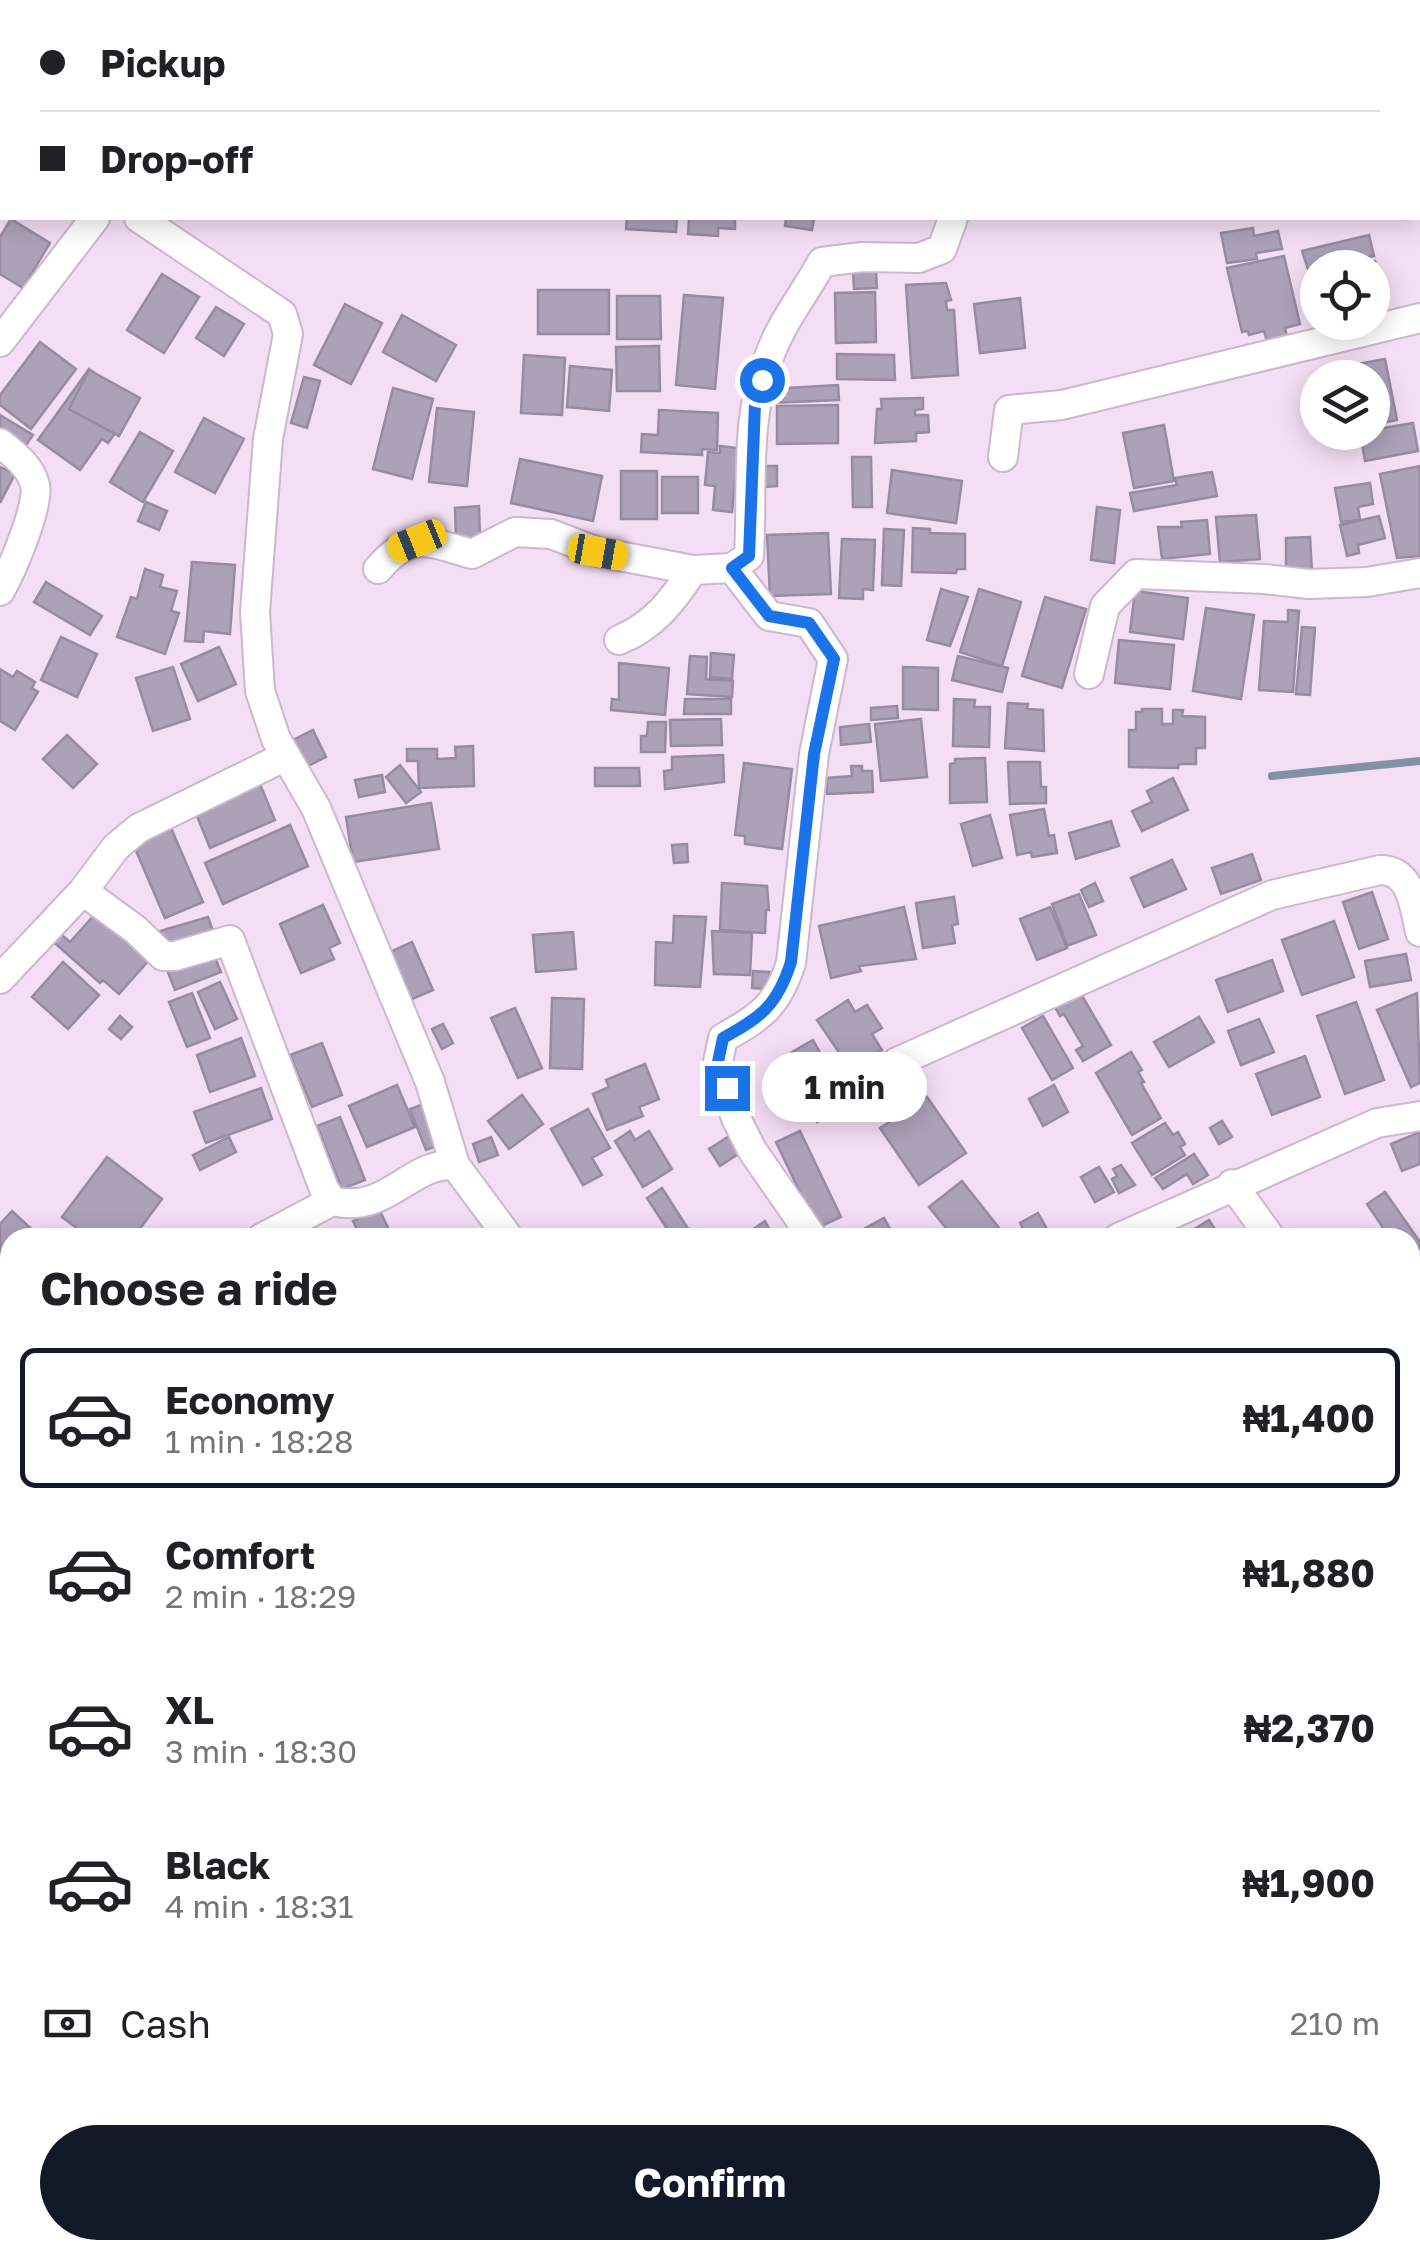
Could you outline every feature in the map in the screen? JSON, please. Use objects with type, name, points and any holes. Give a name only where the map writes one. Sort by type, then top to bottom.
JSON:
[{"type":"street","points":[[0,342],[93,220]]},
{"type":"street","points":[[143,220],[282,314],[288,334],[268,439],[255,612],[260,690],[276,738],[316,808],[430,1082],[456,1165],[502,1228]]},
{"type":"street","points":[[378,569],[394,550],[417,541],[472,554],[515,532],[551,534],[598,552],[693,570],[732,568],[749,556],[751,468],[759,388],[780,331],[822,262],[919,258],[942,249],[952,220]]},
{"type":"street","points":[[1003,458],[1009,410],[1062,406],[1420,318]]},
{"type":"street","points":[[0,443],[22,461],[36,487],[30,515],[0,590]]},
{"type":"street","points":[[732,568],[769,616],[809,623],[834,659],[814,754],[791,962],[764,1014],[723,1038],[718,1062],[736,1118],[752,1150],[807,1228]]},
{"type":"street","points":[[620,640],[642,631],[673,600],[693,570]]},
{"type":"street","points":[[1090,674],[1105,606],[1136,574],[1309,584],[1367,582],[1420,573]]},
{"type":"street","points":[[5,960],[83,892],[116,846],[139,828],[286,756]]},
{"type":"street","points":[[897,1062],[1272,895],[1394,870],[1402,876],[1420,932]]},
{"type":"street","points":[[83,892],[136,930],[163,956],[230,940],[324,1189],[332,1201]]},
{"type":"street","points":[[1139,1228],[1377,1122],[1420,1116]]},
{"type":"street","points":[[281,1228],[332,1201],[352,1206],[367,1204],[441,1164],[456,1165]]},
{"type":"street","points":[[1232,1184],[1264,1228]]},
{"type":"building","points":[[13,220],[50,243],[23,288],[0,274],[0,237]]},
{"type":"building","points":[[627,220],[677,220],[676,232],[626,229]]},
{"type":"building","points":[[689,220],[735,220],[735,229],[718,228],[718,236],[688,234]]},
{"type":"building","points":[[786,220],[814,220],[812,230],[785,226]]},
{"type":"building","points":[[1253,228],[1254,236],[1278,231],[1282,249],[1256,253],[1257,259],[1227,263],[1221,233]]},
{"type":"building","points":[[1369,235],[1373,250],[1306,250]]},
{"type":"building","points":[[1284,256],[1300,324],[1285,328],[1287,336],[1267,341],[1264,331],[1249,335],[1248,331],[1242,332],[1227,268]]},
{"type":"building","points":[[876,271],[877,288],[854,289],[853,272]]},
{"type":"building","points":[[162,274],[199,297],[164,353],[127,330]]},
{"type":"building","points":[[946,283],[951,300],[946,301],[947,310],[954,310],[958,375],[912,378],[906,285]]},
{"type":"building","points":[[538,290],[609,290],[609,334],[538,334]]},
{"type":"building","points":[[875,292],[876,342],[836,343],[835,293]]},
{"type":"building","points":[[684,295],[723,298],[715,389],[676,385]]},
{"type":"building","points":[[617,296],[660,296],[661,339],[617,339]]},
{"type":"building","points":[[1020,298],[1025,348],[980,353],[974,304]]},
{"type":"building","points":[[345,304],[382,323],[351,384],[314,365]]},
{"type":"building","points":[[216,307],[244,324],[224,356],[196,338]]},
{"type":"building","points":[[402,315],[456,345],[436,381],[383,352]]},
{"type":"building","points":[[40,342],[76,369],[31,429],[0,405],[0,395]]},
{"type":"building","points":[[659,346],[660,391],[617,391],[616,347]]},
{"type":"building","points":[[837,354],[894,355],[895,380],[837,379]]},
{"type":"building","points":[[524,355],[565,358],[562,415],[521,413]]},
{"type":"building","points":[[570,366],[612,370],[609,411],[567,407]]},
{"type":"building","points":[[89,369],[137,403],[108,443],[102,439],[80,470],[38,440]]},
{"type":"building","points":[[89,370],[140,398],[119,436],[69,409]]},
{"type":"building","points":[[304,377],[320,381],[307,428],[291,423]]},
{"type":"building","points":[[1390,384],[1397,420],[1390,421]]},
{"type":"building","points":[[838,385],[839,400],[770,403],[770,389]]},
{"type":"building","points":[[393,388],[433,399],[412,479],[373,469]]},
{"type":"building","points":[[923,398],[923,409],[915,410],[915,415],[928,415],[929,432],[916,433],[916,441],[875,443],[881,399]]},
{"type":"building","points":[[838,405],[838,443],[777,444],[777,406]]},
{"type":"building","points":[[437,408],[474,412],[467,486],[429,482]]},
{"type":"building","points":[[659,410],[718,413],[717,450],[702,449],[702,455],[641,452],[642,434],[658,435]]},
{"type":"building","points":[[0,415],[33,435],[22,451],[0,437]]},
{"type":"building","points":[[204,418],[244,439],[215,493],[175,472]]},
{"type":"building","points":[[1413,423],[1418,451],[1365,461],[1363,450],[1390,450],[1390,427]]},
{"type":"building","points":[[1164,425],[1174,481],[1134,488],[1123,433]]},
{"type":"building","points":[[140,432],[173,451],[143,502],[110,482]]},
{"type":"building","points":[[720,446],[738,448],[732,512],[713,510],[715,486],[705,485],[708,452],[720,453]]},
{"type":"building","points":[[852,457],[871,457],[872,507],[853,507]]},
{"type":"building","points":[[520,459],[602,476],[593,521],[511,503]]},
{"type":"building","points":[[763,466],[777,466],[777,486],[763,487]]},
{"type":"building","points":[[1420,466],[1420,556],[1397,558],[1380,474]]},
{"type":"building","points":[[0,467],[15,474],[0,503]]},
{"type":"building","points":[[892,470],[962,481],[956,523],[887,513]]},
{"type":"building","points":[[621,471],[657,471],[657,519],[621,519]]},
{"type":"building","points":[[1212,472],[1217,496],[1134,511],[1130,493],[1177,485],[1175,478]]},
{"type":"building","points":[[662,477],[698,477],[698,513],[662,513]]},
{"type":"building","points":[[1370,483],[1373,504],[1358,507],[1360,520],[1341,522],[1335,488]]},
{"type":"building","points":[[146,502],[167,511],[159,530],[138,521]]},
{"type":"building","points":[[479,506],[480,537],[456,538],[455,508]]},
{"type":"building","points":[[1097,507],[1120,510],[1114,563],[1091,560]]},
{"type":"building","points":[[1256,515],[1260,559],[1220,562],[1216,517]]},
{"type":"building","points":[[1379,516],[1385,538],[1358,545],[1359,553],[1347,556],[1340,525]]},
{"type":"building","points":[[1207,520],[1210,554],[1162,559],[1158,527],[1182,527],[1181,522]]},
{"type":"building","points":[[913,528],[930,529],[930,533],[965,534],[965,569],[957,569],[956,573],[912,572]]},
{"type":"building","points":[[884,529],[904,530],[901,586],[882,585]]},
{"type":"building","points":[[828,533],[831,594],[770,596],[767,535]]},
{"type":"building","points":[[1310,537],[1312,571],[1286,572],[1286,538]]},
{"type":"building","points":[[842,539],[875,540],[873,590],[863,589],[863,599],[839,598]]},
{"type":"building","points":[[192,562],[235,565],[230,634],[204,631],[203,642],[185,641]]},
{"type":"building","points":[[145,569],[163,575],[160,587],[177,591],[171,611],[179,613],[165,654],[117,637],[131,597],[137,599]]},
{"type":"building","points":[[46,582],[102,616],[90,635],[34,602]]},
{"type":"building","points":[[941,589],[968,597],[950,646],[927,640]]},
{"type":"building","points":[[979,589],[1021,602],[1002,666],[960,652]]},
{"type":"building","points":[[1135,591],[1188,598],[1183,639],[1130,632]]},
{"type":"building","points":[[1045,597],[1086,609],[1062,688],[1022,676]]},
{"type":"building","points":[[1206,608],[1254,615],[1241,699],[1193,691]]},
{"type":"building","points":[[1288,610],[1299,611],[1293,692],[1259,690],[1264,621],[1288,622]]},
{"type":"building","points":[[1302,627],[1315,628],[1310,695],[1296,694]]},
{"type":"building","points":[[61,637],[97,654],[77,697],[41,680]]},
{"type":"building","points":[[1119,640],[1174,645],[1170,689],[1115,683]]},
{"type":"building","points":[[219,647],[236,684],[198,701],[181,664]]},
{"type":"building","points":[[711,653],[734,655],[732,679],[710,677]]},
{"type":"building","points":[[690,656],[707,657],[706,679],[733,681],[732,697],[687,694]]},
{"type":"building","points":[[958,656],[1008,668],[1002,692],[952,680]]},
{"type":"building","points":[[619,663],[669,668],[665,715],[611,710],[612,699],[619,700]]},
{"type":"building","points":[[173,667],[190,719],[153,731],[136,678]]},
{"type":"building","points":[[903,667],[938,668],[938,710],[903,709]]},
{"type":"building","points":[[0,669],[13,677],[17,671],[35,682],[32,688],[38,692],[15,730],[0,721]]},
{"type":"building","points":[[685,699],[731,699],[731,714],[684,714]]},
{"type":"building","points":[[954,699],[975,700],[974,707],[990,707],[989,747],[953,746]]},
{"type":"building","points":[[1008,703],[1043,710],[1044,751],[1005,748]]},
{"type":"building","points":[[897,706],[898,718],[871,720],[871,708]]},
{"type":"building","points":[[1162,709],[1162,724],[1173,724],[1173,710],[1183,710],[1182,716],[1205,717],[1205,748],[1196,748],[1196,764],[1179,764],[1178,768],[1129,767],[1129,730],[1136,730],[1136,712]]},
{"type":"building","points":[[721,719],[722,745],[671,746],[670,720]]},
{"type":"building","points":[[921,719],[927,777],[881,781],[875,724]]},
{"type":"building","points":[[648,722],[666,722],[665,752],[641,752],[641,736],[647,736]]},
{"type":"building","points":[[869,724],[871,742],[841,745],[840,727]]},
{"type":"building","points":[[313,730],[326,757],[304,768],[291,741]]},
{"type":"building","points":[[67,735],[97,764],[73,788],[43,759]]},
{"type":"building","points":[[473,746],[474,786],[419,788],[418,761],[407,761],[407,749],[437,749],[437,759],[456,758],[455,747]]},
{"type":"building","points":[[723,755],[724,782],[665,789],[664,771],[672,770],[672,757]]},
{"type":"building","points":[[985,758],[987,802],[950,803],[950,764],[955,759]]},
{"type":"building","points":[[1008,762],[1040,762],[1046,803],[1010,804]]},
{"type":"building","points":[[744,763],[792,769],[782,849],[745,844],[745,836],[735,835]]},
{"type":"building","points":[[400,765],[421,792],[406,803],[386,777]]},
{"type":"building","points":[[851,766],[872,771],[873,792],[827,794],[826,778],[852,776]]},
{"type":"building","points":[[595,768],[639,768],[640,786],[595,786]]},
{"type":"building","points":[[382,775],[385,792],[359,797],[355,780]]},
{"type":"building","points":[[257,777],[275,820],[210,848],[192,804]]},
{"type":"building","points":[[1173,778],[1188,810],[1142,831],[1132,811],[1152,802],[1147,791]]},
{"type":"building","points":[[431,803],[439,849],[353,862],[346,817]]},
{"type":"building","points":[[1044,809],[1057,853],[1017,855],[1010,815]]},
{"type":"building","points":[[990,815],[1002,858],[973,866],[961,824]]},
{"type":"building","points":[[168,821],[203,902],[165,918],[130,837]]},
{"type":"building","points":[[1111,821],[1119,846],[1076,859],[1069,833]]},
{"type":"building","points":[[290,825],[308,866],[223,904],[205,863]]},
{"type":"building","points":[[687,844],[688,862],[674,863],[672,845]]},
{"type":"building","points":[[1252,854],[1261,880],[1221,894],[1212,868]]},
{"type":"building","points":[[1172,860],[1186,889],[1144,907],[1131,878]]},
{"type":"building","points":[[722,883],[767,886],[769,910],[765,933],[720,930]]},
{"type":"building","points":[[1095,883],[1103,901],[1089,907],[1081,890]]},
{"type":"building","points":[[1372,892],[1388,939],[1359,949],[1343,902]]},
{"type":"building","points":[[1079,894],[1096,935],[1067,946],[1052,904]]},
{"type":"building","points":[[954,897],[958,924],[952,925],[955,943],[923,948],[916,903]]},
{"type":"building","points":[[323,905],[340,943],[329,948],[334,959],[301,973],[280,924]]},
{"type":"building","points":[[904,907],[916,959],[859,966],[861,971],[831,978],[819,926]]},
{"type":"building","points":[[1050,907],[1067,948],[1037,960],[1020,919]]},
{"type":"building","points":[[96,913],[149,960],[119,994],[103,980],[100,983],[50,939],[57,931],[70,942]]},
{"type":"building","points":[[674,916],[706,917],[700,987],[655,985],[656,942],[673,943]]},
{"type":"building","points":[[208,917],[215,937],[169,954],[160,931]]},
{"type":"building","points":[[1334,921],[1354,977],[1302,995],[1282,940]]},
{"type":"building","points":[[712,931],[752,933],[750,975],[714,974]]},
{"type":"building","points":[[573,932],[576,969],[536,972],[533,935]]},
{"type":"building","points":[[412,942],[433,990],[412,999],[390,952]]},
{"type":"building","points":[[211,948],[221,972],[175,990],[165,965]]},
{"type":"building","points":[[1406,954],[1411,980],[1370,987],[1365,961]]},
{"type":"building","points":[[1272,960],[1283,991],[1228,1012],[1216,980]]},
{"type":"building","points":[[63,962],[99,995],[68,1029],[32,997]]},
{"type":"building","points":[[753,971],[770,972],[769,989],[752,988]]},
{"type":"building","points":[[220,982],[237,1019],[215,1029],[198,992]]},
{"type":"building","points":[[1078,989],[1111,1045],[1083,1061],[1076,1050],[1083,1046],[1064,1014],[1060,1016],[1053,1004]]},
{"type":"building","points":[[192,993],[210,1038],[187,1047],[169,1002]]},
{"type":"building","points":[[1417,993],[1420,1083],[1411,1087],[1377,1010]]},
{"type":"building","points":[[552,998],[584,999],[582,1069],[550,1068]]},
{"type":"building","points":[[848,1000],[855,1012],[867,1005],[882,1028],[872,1034],[882,1050],[851,1070],[817,1020]]},
{"type":"building","points":[[1356,1002],[1384,1080],[1345,1094],[1317,1016]]},
{"type":"building","points":[[515,1008],[542,1068],[518,1078],[491,1018]]},
{"type":"building","points":[[120,1016],[132,1027],[121,1039],[109,1029]]},
{"type":"building","points":[[1043,1016],[1073,1068],[1052,1080],[1022,1028]]},
{"type":"building","points":[[1199,1017],[1214,1042],[1169,1067],[1154,1042]]},
{"type":"building","points":[[1259,1019],[1274,1052],[1241,1065],[1228,1031]]},
{"type":"building","points":[[443,1024],[453,1043],[442,1049],[432,1029]]},
{"type":"building","points":[[241,1038],[255,1076],[210,1092],[197,1055]]},
{"type":"building","points":[[813,1040],[849,1104],[817,1122],[802,1096],[814,1090],[792,1052]]},
{"type":"building","points":[[322,1043],[342,1095],[312,1107],[290,1055]]},
{"type":"building","points":[[1131,1052],[1142,1070],[1138,1072],[1144,1082],[1141,1083],[1161,1118],[1132,1135],[1096,1073]]},
{"type":"building","points":[[1305,1056],[1320,1097],[1272,1115],[1256,1074]]},
{"type":"building","points":[[645,1064],[659,1099],[639,1107],[643,1116],[607,1130],[593,1094],[609,1087],[606,1080]]},
{"type":"building","points":[[397,1085],[415,1127],[367,1147],[349,1106]]},
{"type":"building","points":[[1054,1085],[1068,1112],[1043,1126],[1029,1099]]},
{"type":"building","points":[[910,1086],[920,1101],[927,1097],[966,1153],[919,1185],[880,1128],[891,1121],[881,1106]]},
{"type":"building","points":[[261,1088],[272,1119],[206,1143],[194,1112]]},
{"type":"building","points":[[522,1095],[543,1124],[509,1149],[488,1121]]},
{"type":"building","points":[[430,1102],[437,1146],[426,1150],[410,1109]]},
{"type":"building","points":[[588,1109],[610,1148],[592,1158],[602,1175],[583,1185],[551,1129]]},
{"type":"building","points":[[340,1117],[365,1180],[342,1189],[317,1126]]},
{"type":"building","points":[[1222,1121],[1232,1137],[1219,1144],[1210,1128]]},
{"type":"building","points":[[1165,1123],[1173,1135],[1178,1132],[1185,1144],[1180,1147],[1185,1155],[1152,1175],[1132,1143]]},
{"type":"building","points":[[630,1131],[635,1140],[649,1131],[672,1169],[643,1187],[615,1141]]},
{"type":"building","points":[[800,1131],[841,1217],[817,1228],[776,1142]]},
{"type":"building","points":[[1420,1132],[1420,1164],[1402,1171],[1391,1144]]},
{"type":"building","points":[[731,1135],[743,1151],[720,1166],[709,1149]]},
{"type":"building","points":[[229,1137],[236,1152],[200,1170],[193,1155]]},
{"type":"building","points":[[491,1137],[498,1155],[479,1162],[473,1144]]},
{"type":"building","points":[[1194,1154],[1208,1175],[1193,1184],[1187,1174],[1163,1189],[1155,1178]]},
{"type":"building","points":[[107,1157],[162,1199],[140,1228],[77,1228],[62,1217]]},
{"type":"building","points":[[1121,1165],[1135,1185],[1119,1193],[1112,1179],[1117,1176],[1113,1169]]},
{"type":"building","points":[[1099,1167],[1114,1192],[1095,1202],[1081,1177]]},
{"type":"building","points":[[962,1181],[999,1228],[946,1228],[929,1207]]},
{"type":"building","points":[[662,1188],[688,1228],[666,1228],[647,1198]]},
{"type":"building","points":[[1385,1192],[1410,1228],[1383,1228],[1367,1204]]},
{"type":"building","points":[[379,1209],[388,1228],[356,1228],[353,1221]]},
{"type":"building","points":[[12,1211],[30,1228],[0,1228]]},
{"type":"building","points":[[1038,1213],[1046,1228],[1023,1228],[1020,1223]]},
{"type":"building","points":[[884,1218],[890,1228],[866,1228]]},
{"type":"building","points":[[1209,1220],[1214,1228],[1196,1228]]},
{"type":"waterway","points":[[1272,776],[1420,761]]},
{"type":"route","points":[[727,1088],[718,1062],[723,1038],[764,1014],[791,962],[814,754],[834,659],[809,623],[769,616],[732,568],[749,556],[755,404],[762,380]]}]
